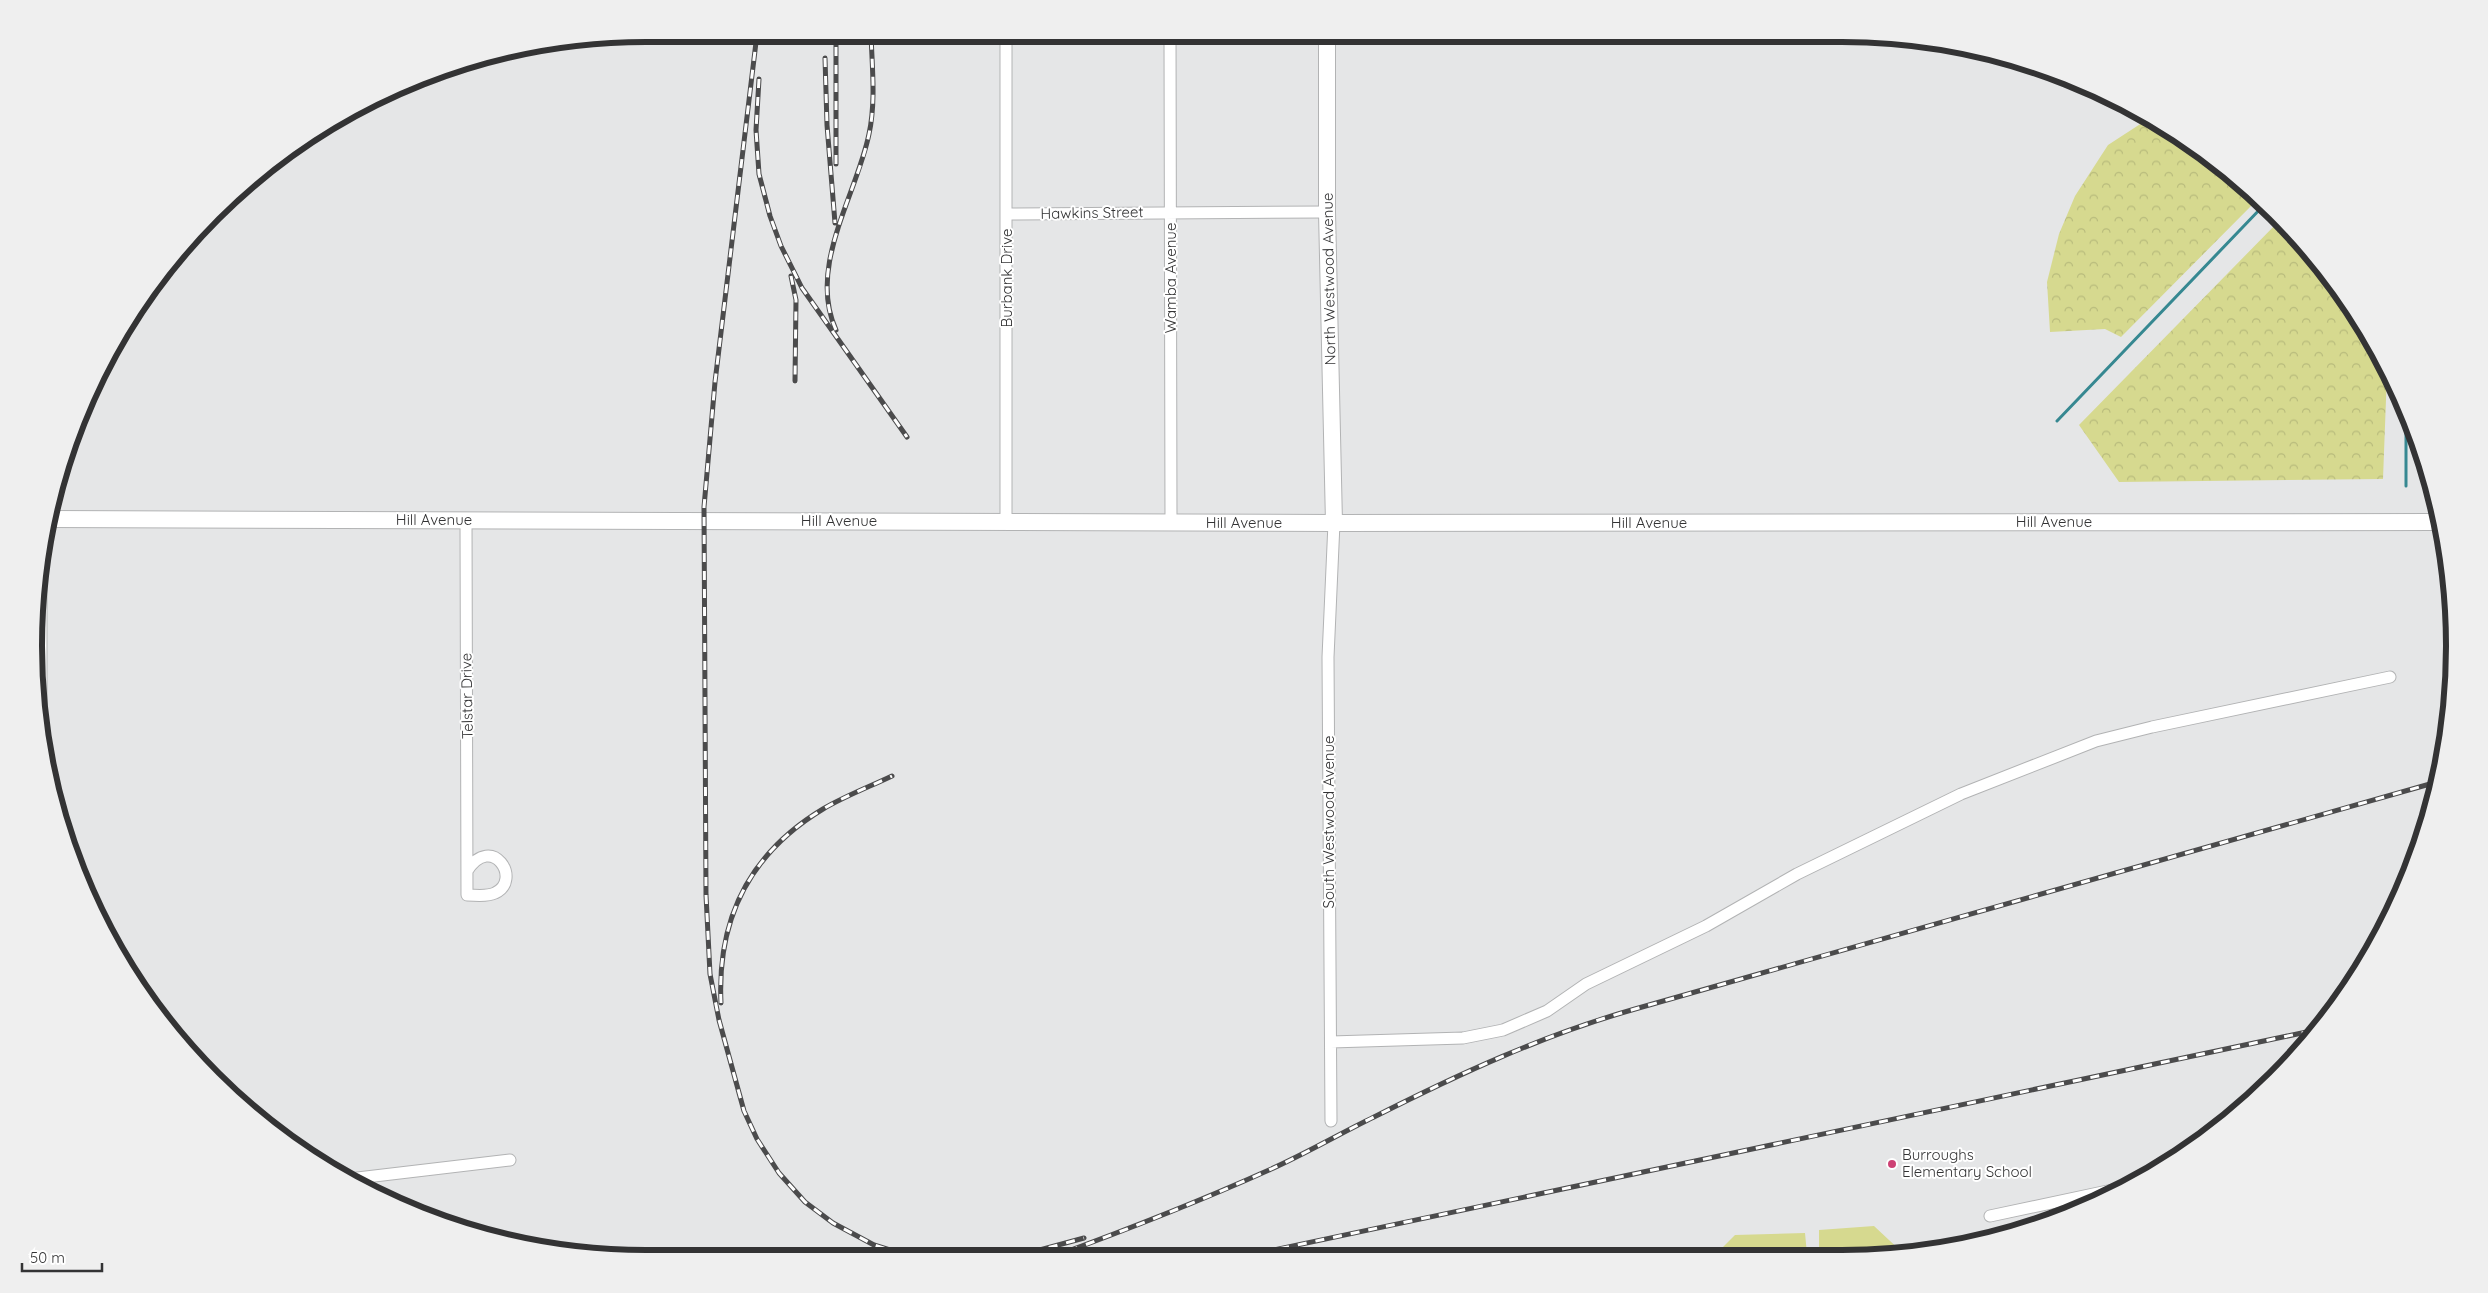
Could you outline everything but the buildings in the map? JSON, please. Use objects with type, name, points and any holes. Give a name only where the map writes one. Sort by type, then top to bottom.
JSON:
[{"type":"main road","name":"North Westwood Avenue","points":[[1327,42],[1327,212],[1334,523]]},
{"type":"main road","name":"Hill Avenue","points":[[56,519],[1334,523],[2432,522]]},
{"type":"street","name":"Burbank Drive","points":[[1006,42],[1006,522]]},
{"type":"street","name":"Wamba Avenue","points":[[1170,42],[1171,522]]},
{"type":"street","name":"Hawkins Street","points":[[1007,214],[1327,212]]},
{"type":"street","name":"Telstar Drive","points":[[466,520],[467,871]]},
{"type":"street","name":"South Westwood Avenue","points":[[1331,1121],[1328,657],[1334,523]]},
{"type":"street","points":[[1331,1042],[1462,1038],[1503,1030],[1547,1011],[1586,984],[1706,926],[1797,874],[1961,794],[2096,741],[2152,727],[2390,677]]},
{"type":"street","points":[[359,1178],[510,1160]]},
{"type":"street","points":[[1990,1216],[2099,1193]]},
{"type":"green space","points":[[2143,122],[2209,167],[2253,204],[2121,337],[2105,329],[2050,332],[2047,282],[2059,234],[2075,196],[2108,145]]},
{"type":"green space","points":[[2275,225],[2296,248],[2344,311],[2365,345],[2386,386],[2383,479],[2119,482],[2079,425]]},
{"type":"green space","points":[[1874,1226],[1897,1247],[1819,1250],[1819,1230]]},
{"type":"green space","points":[[1805,1233],[1807,1250],[1720,1250],[1735,1235]]},
{"type":"waterway","points":[[2057,421],[2259,210]]},
{"type":"waterway","points":[[2406,432],[2406,486]]},
{"type":"railway","points":[[756,42],[715,382],[704,507],[706,895],[710,974],[719,1020],[744,1111],[757,1139],[779,1173],[805,1202],[833,1223],[874,1245],[890,1250]]},
{"type":"railway","points":[[836,42],[836,164]]},
{"type":"railway","points":[[836,330],[829,306],[827,281],[837,231],[863,157],[869,134],[873,97],[871,42]]},
{"type":"railway","points":[[825,58],[827,125],[835,223]]},
{"type":"railway","points":[[759,79],[756,130],[759,174],[770,216],[781,246],[802,288],[907,437]]},
{"type":"railway","points":[[791,276],[796,300],[795,381]]},
{"type":"railway","points":[[721,1003],[721,972],[725,943],[732,916],[743,891],[758,868],[776,846],[797,827],[823,809],[892,776]]},
{"type":"railway","points":[[1071,1250],[1242,1182],[1438,1086],[1534,1043],[1601,1019],[2429,784]]},
{"type":"railway","points":[[1273,1250],[2306,1032]]},
{"type":"railway","points":[[1040,1250],[1084,1238]]},
{"type":"place","name":"Burroughs Elementary School","points":[[1892,1164]]}]
